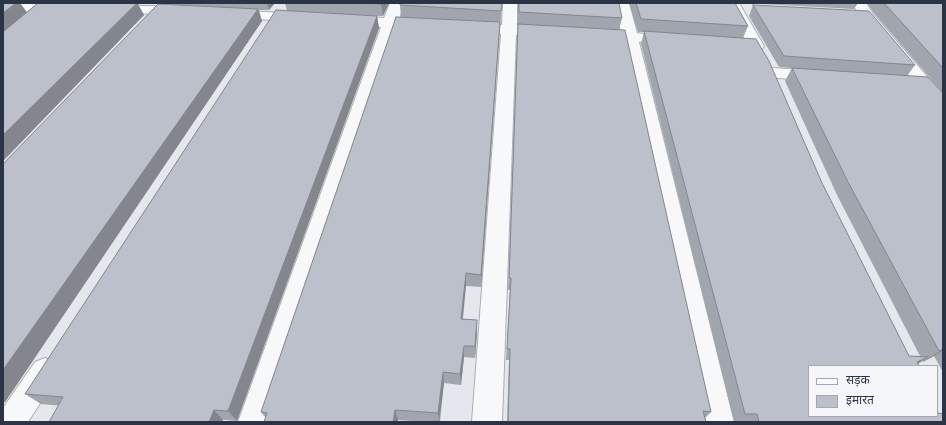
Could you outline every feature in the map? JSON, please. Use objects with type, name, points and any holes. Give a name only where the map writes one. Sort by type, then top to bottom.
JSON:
[{"type":"street","points":[[487,422],[510,3]]},
{"type":"street","points":[[622,3],[719,422]]},
{"type":"street","points":[[3,6],[51,6]]},
{"type":"street","points":[[3,43],[51,6]]},
{"type":"street","points":[[98,9],[162,6],[206,13],[279,10],[325,19],[393,13],[448,27],[539,32]]},
{"type":"street","points":[[143,27],[162,6]]},
{"type":"street","points":[[734,6],[751,10]]},
{"type":"street","points":[[734,6],[772,73],[781,95]]},
{"type":"street","points":[[262,37],[279,10]]},
{"type":"street","points":[[859,11],[943,106]]},
{"type":"street","points":[[253,422],[393,13]]},
{"type":"street","points":[[577,34],[661,39]]},
{"type":"street","points":[[717,43],[756,46]]},
{"type":"street","points":[[772,73],[833,77]]},
{"type":"street","points":[[902,82],[925,84]]},
{"type":"street","points":[[11,422],[55,356]]},
{"type":"building","points":[[3,3],[16,3],[3,13]]},
{"type":"building","points":[[38,3],[137,3],[3,135],[3,32]]},
{"type":"building","points":[[400,3],[502,3],[501,11],[400,5]]},
{"type":"building","points":[[519,3],[619,3],[622,18],[519,12]]},
{"type":"building","points":[[636,3],[735,3],[748,26],[641,19]]},
{"type":"building","points":[[884,3],[943,3],[943,68]]},
{"type":"building","points":[[158,4],[258,9],[3,370],[3,164]]},
{"type":"building","points":[[753,5],[869,11],[915,65],[784,56]]},
{"type":"building","points":[[276,10],[377,16],[228,411],[214,410],[209,422],[49,422],[63,397],[25,394]]},
{"type":"building","points":[[396,17],[500,22],[481,275],[466,273],[461,319],[477,320],[475,346],[464,346],[460,374],[443,372],[438,413],[395,410],[393,422],[264,422],[267,413],[261,412]]},
{"type":"building","points":[[518,24],[625,30],[711,412],[703,411],[706,422],[508,422],[510,349],[507,349],[511,278],[509,278]]},
{"type":"building","points":[[644,31],[756,39],[769,61],[822,183],[909,356],[928,357],[917,362],[918,365],[808,365],[808,417],[938,417],[938,413],[943,414],[943,422],[759,422],[757,414],[745,414]]},
{"type":"building","points":[[792,68],[928,77],[943,93],[943,349],[939,351],[848,182]]}]
